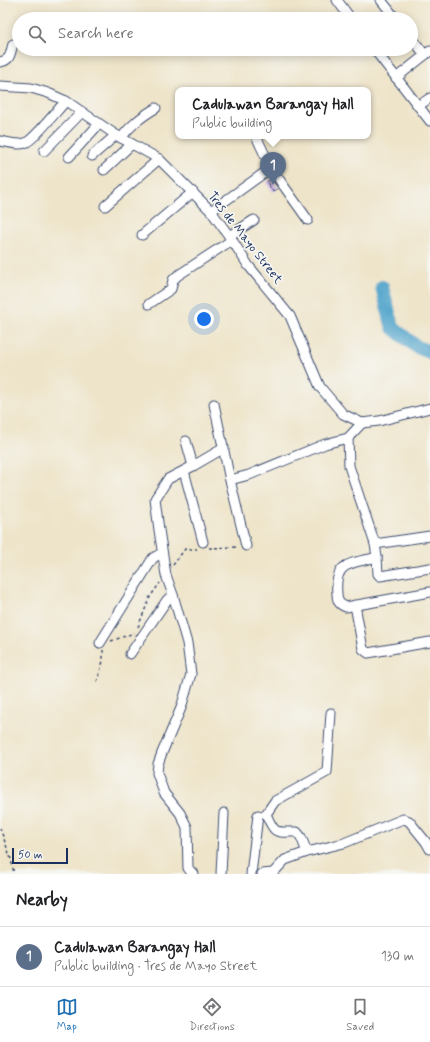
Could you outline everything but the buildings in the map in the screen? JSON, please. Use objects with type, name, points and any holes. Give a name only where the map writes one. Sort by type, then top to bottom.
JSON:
[{"type":"street","points":[[337,0],[346,12]]},
{"type":"street","points":[[381,0],[390,12]]},
{"type":"street","points":[[396,78],[427,53],[418,44]]},
{"type":"street","points":[[0,62],[7,60],[12,47]]},
{"type":"street","points":[[379,56],[430,121]]},
{"type":"street","name":"Tres de Mayo Street","points":[[0,86],[31,88],[66,101],[99,124],[159,159],[211,212],[231,238],[248,265],[290,316],[320,387],[343,414],[362,424]]},
{"type":"street","points":[[418,106],[430,98]]},
{"type":"street","points":[[0,141],[18,144],[25,143],[32,139],[66,101]]},
{"type":"street","points":[[92,156],[140,118],[156,108]]},
{"type":"street","points":[[44,151],[82,112]]},
{"type":"street","points":[[68,157],[99,124]]},
{"type":"street","points":[[258,139],[272,168],[308,220]]},
{"type":"street","points":[[104,170],[132,144]]},
{"type":"street","points":[[105,206],[159,159]]},
{"type":"street","points":[[211,212],[272,168]]},
{"type":"street","points":[[142,235],[193,192]]},
{"type":"street","points":[[149,304],[171,289],[173,280],[177,276],[254,220]]},
{"type":"street","points":[[214,404],[246,546]]},
{"type":"street","points":[[230,480],[249,475],[325,444],[348,438],[362,424],[379,422],[430,408]]},
{"type":"street","points":[[348,438],[349,466],[375,544],[378,574],[380,576],[430,568]]},
{"type":"street","points":[[186,441],[193,466]]},
{"type":"street","points":[[194,874],[188,868],[187,828],[180,813],[164,793],[157,773],[158,764],[181,708],[191,674],[186,643],[166,575],[155,499],[168,479],[224,448]]},
{"type":"street","points":[[184,471],[203,542]]},
{"type":"street","points":[[375,544],[430,536]]},
{"type":"street","points":[[100,643],[153,558],[162,553]]},
{"type":"street","points":[[377,557],[347,564],[339,572],[336,587],[337,601],[341,605],[346,607],[430,592]]},
{"type":"street","points":[[130,654],[167,600],[173,595]]},
{"type":"street","points":[[355,605],[363,649],[366,652],[430,642]]},
{"type":"street","points":[[307,852],[301,838],[296,832],[279,832],[272,828],[266,814],[275,801],[327,772],[331,713]]},
{"type":"street","points":[[221,874],[224,812]]},
{"type":"street","points":[[251,874],[258,815]]},
{"type":"street","points":[[262,874],[273,873],[285,860],[307,852],[344,843],[403,819],[409,820],[430,849]]},
{"type":"path","points":[[0,828],[11,859],[14,874]]},
{"type":"waterway","points":[[382,287],[393,328],[417,347],[430,352]]},
{"type":"place","name":"Cadulawan Barangay Hall","points":[[273,185]]}]
